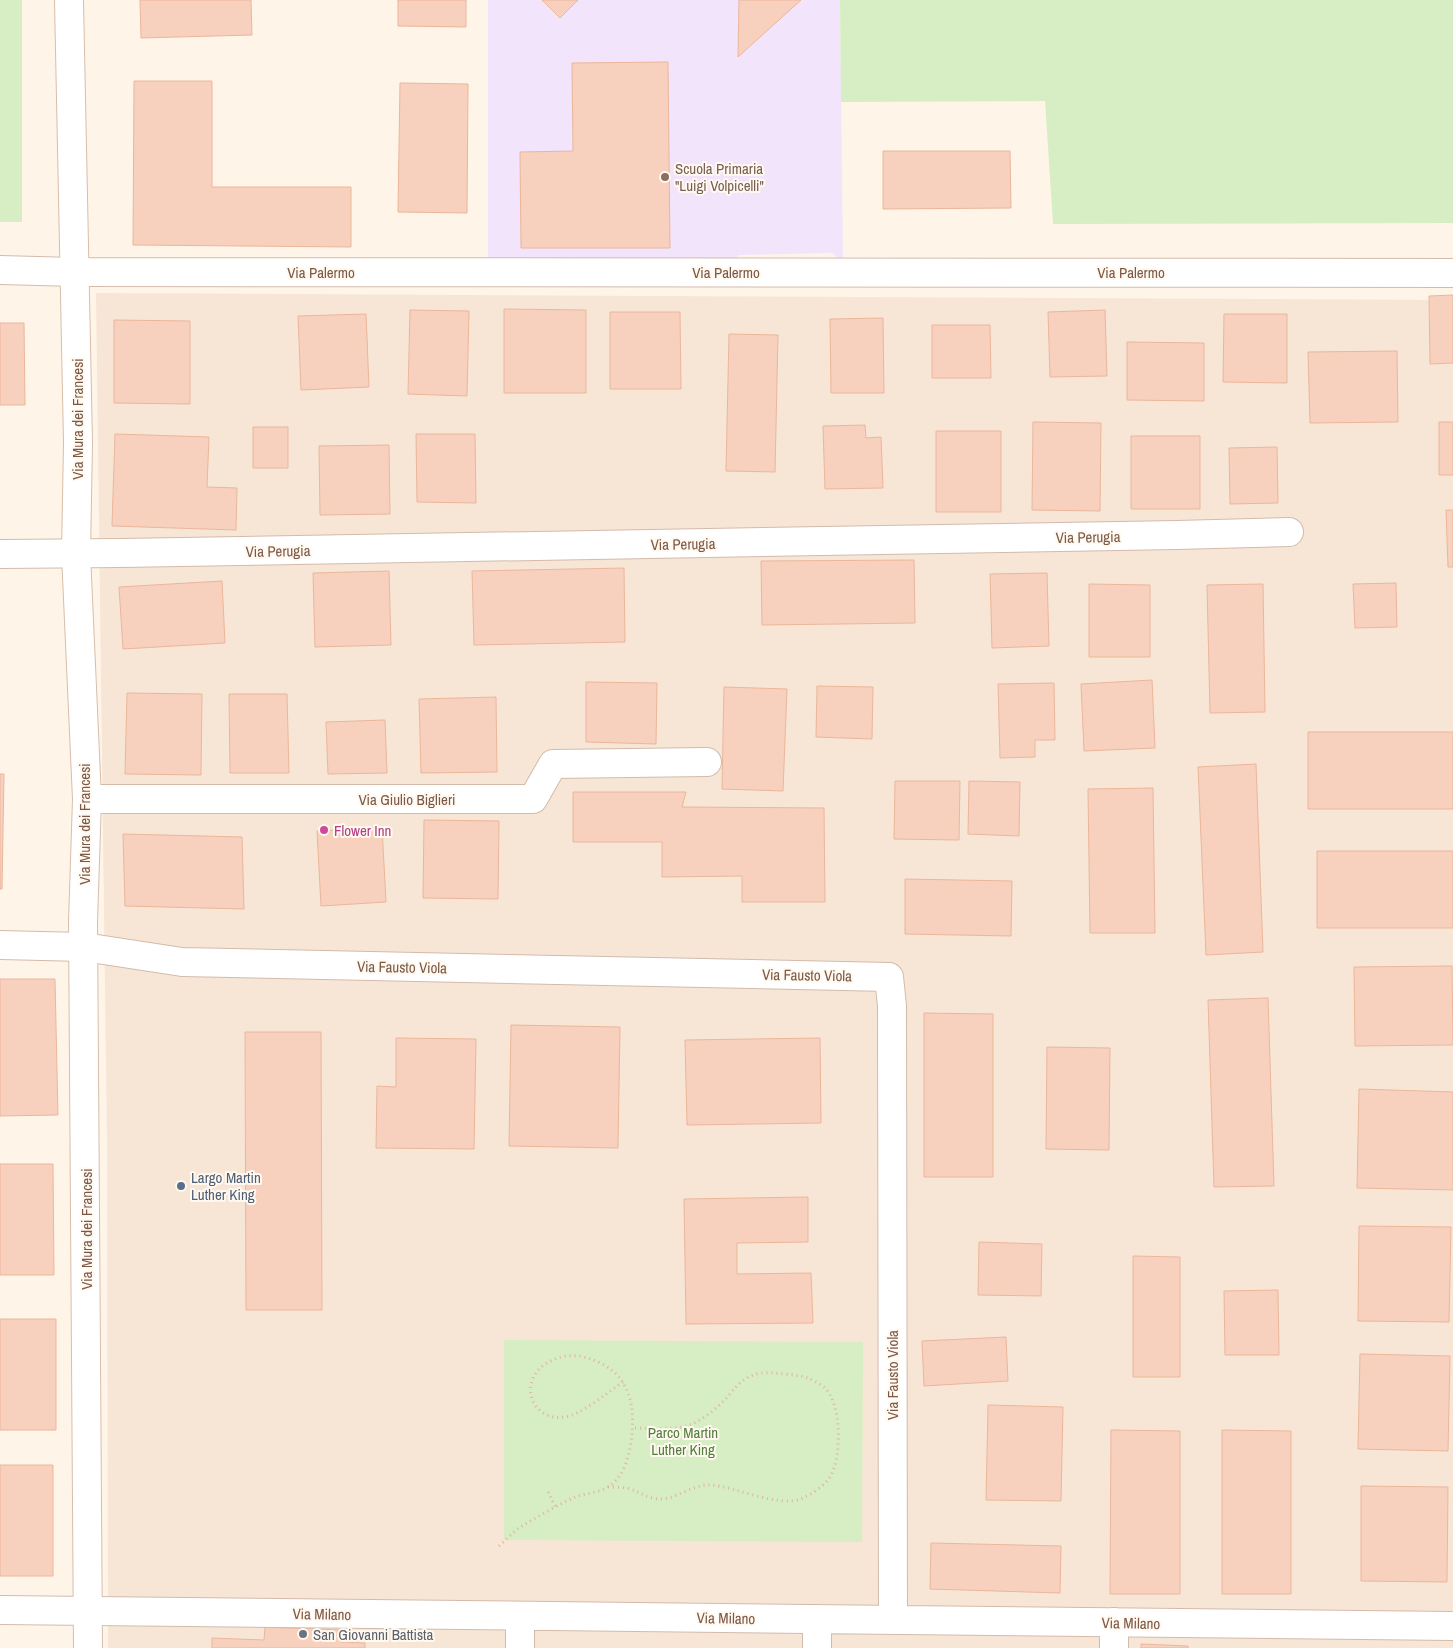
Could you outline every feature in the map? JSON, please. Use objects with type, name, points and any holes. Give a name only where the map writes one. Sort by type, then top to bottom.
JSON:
[{"type":"street","name":"Via Mura dei Francesi","points":[[69,0],[78,443],[76,554],[87,799],[83,922],[88,1648]]},
{"type":"street","name":"Via Palermo","points":[[0,270],[75,272],[1453,273]]},
{"type":"street","name":"Via Perugia","points":[[0,554],[1289,532]]},
{"type":"street","name":"Via Giulio Biglieri","points":[[87,799],[534,800],[553,764],[707,762]]},
{"type":"street","points":[[0,945],[84,947]]},
{"type":"street","name":"Via Fausto Viola","points":[[84,947],[182,962],[889,977],[892,1006],[893,1620]]},
{"type":"street","name":"Via Milano","points":[[0,1610],[893,1620],[1114,1635],[1453,1626]]},
{"type":"street","points":[[520,1616],[520,1648]]},
{"type":"street","points":[[816,1648],[817,1619]]},
{"type":"path","points":[[608,1487],[620,1476],[632,1442],[634,1428],[632,1400],[623,1382],[611,1369],[591,1358],[575,1354],[560,1356],[538,1370],[532,1380],[530,1391],[533,1400],[541,1411],[552,1416],[564,1417],[576,1414],[623,1382]]},
{"type":"path","points":[[499,1546],[518,1528],[575,1498],[608,1487],[628,1488],[645,1496],[656,1498],[674,1496],[695,1488],[710,1485],[758,1497],[785,1500],[802,1499],[829,1479],[836,1466],[838,1448],[833,1397],[824,1388],[808,1378],[763,1373],[744,1380],[734,1387],[729,1395],[705,1417],[688,1426],[634,1428]]},
{"type":"path","points":[[548,1492],[556,1508]]},
{"type":"shaded area","name":"Scuola Primaria \"Luigi Volpicelli\"","points":[[488,0],[840,0],[843,263],[832,253],[739,255],[731,263],[488,263]]},
{"type":"shaded area","points":[[96,293],[1453,300],[1453,1648],[108,1648],[107,1144]]},
{"type":"green space","points":[[0,0],[22,0],[22,222],[0,222]]},
{"type":"green space","points":[[840,0],[1453,0],[1453,223],[1053,224],[1045,101],[841,102]]},
{"type":"green space","name":"Parco Martin Luther King","points":[[504,1340],[863,1342],[862,1542],[504,1540]]},
{"type":"building","points":[[140,0],[251,0],[252,35],[141,38]]},
{"type":"building","points":[[398,0],[466,0],[466,27],[398,26]]},
{"type":"building","points":[[542,0],[578,0],[560,18]]},
{"type":"building","points":[[739,0],[801,0],[738,57]]},
{"type":"building","points":[[668,62],[670,248],[521,248],[520,152],[573,151],[572,63]]},
{"type":"building","points":[[134,81],[212,81],[212,187],[351,187],[351,247],[133,245]]},
{"type":"building","points":[[400,83],[468,84],[467,213],[398,212]]},
{"type":"building","points":[[883,151],[1010,151],[1011,208],[883,209]]},
{"type":"building","points":[[1453,295],[1453,363],[1430,364],[1429,296]]},
{"type":"building","points":[[504,309],[586,310],[586,393],[504,393]]},
{"type":"building","points":[[410,310],[469,311],[467,396],[408,394]]},
{"type":"building","points":[[1105,310],[1107,376],[1050,377],[1048,312]]},
{"type":"building","points":[[610,312],[680,312],[681,389],[610,389]]},
{"type":"building","points":[[366,314],[369,387],[301,390],[298,316]]},
{"type":"building","points":[[1224,314],[1287,314],[1287,383],[1223,382]]},
{"type":"building","points":[[883,318],[884,393],[831,393],[830,319]]},
{"type":"building","points":[[114,320],[190,321],[190,404],[114,403]]},
{"type":"building","points":[[0,323],[24,323],[25,405],[0,405]]},
{"type":"building","points":[[932,325],[990,325],[991,378],[932,378]]},
{"type":"building","points":[[729,334],[778,335],[775,472],[726,471]]},
{"type":"building","points":[[1127,342],[1204,343],[1204,401],[1127,400]]},
{"type":"building","points":[[1397,351],[1398,422],[1310,423],[1308,352]]},
{"type":"building","points":[[1033,422],[1101,423],[1100,511],[1032,510]]},
{"type":"building","points":[[1439,422],[1453,422],[1453,475],[1439,475]]},
{"type":"building","points":[[865,425],[866,438],[881,437],[883,488],[825,489],[823,426]]},
{"type":"building","points":[[253,427],[288,427],[288,468],[253,468]]},
{"type":"building","points":[[936,431],[1001,431],[1001,512],[936,512]]},
{"type":"building","points":[[115,434],[209,437],[207,487],[237,488],[236,530],[112,526]]},
{"type":"building","points":[[416,434],[475,434],[476,503],[417,502]]},
{"type":"building","points":[[1131,436],[1200,436],[1200,509],[1131,509]]},
{"type":"building","points":[[389,445],[390,514],[320,515],[319,446]]},
{"type":"building","points":[[1277,447],[1278,503],[1230,504],[1229,448]]},
{"type":"building","points":[[1446,510],[1453,510],[1453,567],[1448,567]]},
{"type":"building","points":[[914,560],[915,623],[762,625],[761,561]]},
{"type":"building","points":[[624,568],[625,642],[474,645],[472,571]]},
{"type":"building","points":[[389,571],[391,645],[315,647],[313,573]]},
{"type":"building","points":[[1047,573],[1049,646],[992,648],[990,574]]},
{"type":"building","points":[[222,581],[225,643],[123,649],[119,587]]},
{"type":"building","points":[[1396,583],[1397,627],[1355,628],[1353,584]]},
{"type":"building","points":[[1089,584],[1150,585],[1150,657],[1089,657]]},
{"type":"building","points":[[1263,584],[1265,712],[1210,713],[1207,585]]},
{"type":"building","points":[[1152,680],[1155,748],[1084,751],[1081,684]]},
{"type":"building","points":[[586,682],[657,683],[656,744],[586,742]]},
{"type":"building","points":[[1054,683],[1055,740],[1035,740],[1035,757],[1000,758],[998,684]]},
{"type":"building","points":[[817,686],[873,687],[872,739],[816,737]]},
{"type":"building","points":[[724,687],[787,689],[783,791],[722,789]]},
{"type":"building","points":[[127,693],[202,694],[201,775],[125,774]]},
{"type":"building","points":[[229,694],[287,694],[289,773],[230,773]]},
{"type":"building","points":[[496,697],[497,772],[421,773],[419,699]]},
{"type":"building","points":[[385,720],[387,773],[328,774],[326,722]]},
{"type":"building","points":[[1308,732],[1453,732],[1453,809],[1308,809]]},
{"type":"building","points":[[1256,764],[1263,952],[1206,955],[1198,767]]},
{"type":"building","points":[[0,774],[4,774],[2,889],[0,889]]},
{"type":"building","points":[[895,781],[960,781],[959,840],[894,839]]},
{"type":"building","points":[[969,781],[1020,782],[1019,836],[968,834]]},
{"type":"building","points":[[1153,788],[1155,933],[1090,933],[1088,789]]},
{"type":"building","points":[[573,792],[686,792],[682,807],[824,808],[825,902],[742,902],[742,876],[662,877],[662,842],[573,842]]},
{"type":"building","points":[[424,820],[499,821],[498,899],[423,898]]},
{"type":"building","points":[[382,827],[386,902],[321,906],[317,831]]},
{"type":"building","points":[[123,834],[242,837],[244,909],[125,906]]},
{"type":"building","points":[[1317,851],[1453,851],[1453,928],[1317,928]]},
{"type":"building","points":[[905,879],[1012,881],[1011,936],[905,934]]},
{"type":"building","points":[[1452,966],[1453,1045],[1355,1046],[1354,967]]},
{"type":"building","points":[[0,979],[55,979],[58,1115],[0,1116]]},
{"type":"building","points":[[1268,998],[1274,1186],[1214,1187],[1208,1000]]},
{"type":"building","points":[[924,1013],[993,1014],[993,1177],[924,1177]]},
{"type":"building","points":[[511,1025],[620,1027],[618,1148],[509,1146]]},
{"type":"building","points":[[245,1032],[321,1032],[322,1310],[246,1310]]},
{"type":"building","points":[[396,1038],[476,1039],[474,1149],[376,1148],[377,1086],[396,1087]]},
{"type":"building","points":[[820,1038],[821,1123],[687,1125],[685,1040]]},
{"type":"building","points":[[1047,1047],[1110,1048],[1109,1150],[1046,1149]]},
{"type":"building","points":[[1359,1089],[1453,1092],[1453,1190],[1357,1188]]},
{"type":"building","points":[[0,1164],[53,1164],[54,1275],[0,1275]]},
{"type":"building","points":[[808,1197],[808,1242],[737,1243],[737,1274],[811,1273],[813,1323],[686,1324],[684,1199]]},
{"type":"building","points":[[1359,1226],[1451,1227],[1449,1322],[1358,1321]]},
{"type":"building","points":[[979,1242],[1042,1244],[1041,1296],[978,1295]]},
{"type":"building","points":[[1133,1256],[1180,1257],[1180,1377],[1133,1377]]},
{"type":"building","points":[[1278,1290],[1279,1355],[1225,1355],[1224,1291]]},
{"type":"building","points":[[0,1319],[56,1319],[56,1430],[0,1430]]},
{"type":"building","points":[[1006,1337],[1008,1381],[924,1386],[922,1341]]},
{"type":"building","points":[[1360,1354],[1450,1356],[1448,1451],[1358,1449]]},
{"type":"building","points":[[988,1405],[1063,1407],[1061,1501],[986,1500]]},
{"type":"building","points":[[1111,1430],[1180,1431],[1180,1594],[1110,1594]]},
{"type":"building","points":[[1222,1430],[1291,1431],[1291,1594],[1222,1594]]},
{"type":"building","points":[[0,1465],[53,1465],[53,1576],[0,1576]]},
{"type":"building","points":[[1361,1486],[1448,1487],[1447,1582],[1361,1581]]},
{"type":"building","points":[[931,1543],[1061,1546],[1060,1593],[930,1589]]},
{"type":"building","name":"San Giovanni Battista","points":[[265,1627],[341,1630],[341,1642],[365,1643],[365,1648],[212,1648],[212,1638],[264,1640]]},
{"type":"building","points":[[1141,1644],[1188,1646],[1188,1648],[1141,1648]]},
{"type":"place","name":"Scuola Primaria \"Luigi Volpicelli\"","points":[[665,177]]},
{"type":"place","name":"Flower Inn","points":[[324,830]]},
{"type":"place","name":"Largo Martin Luther King","points":[[181,1186]]},
{"type":"place","name":"San Giovanni Battista","points":[[303,1634]]}]
